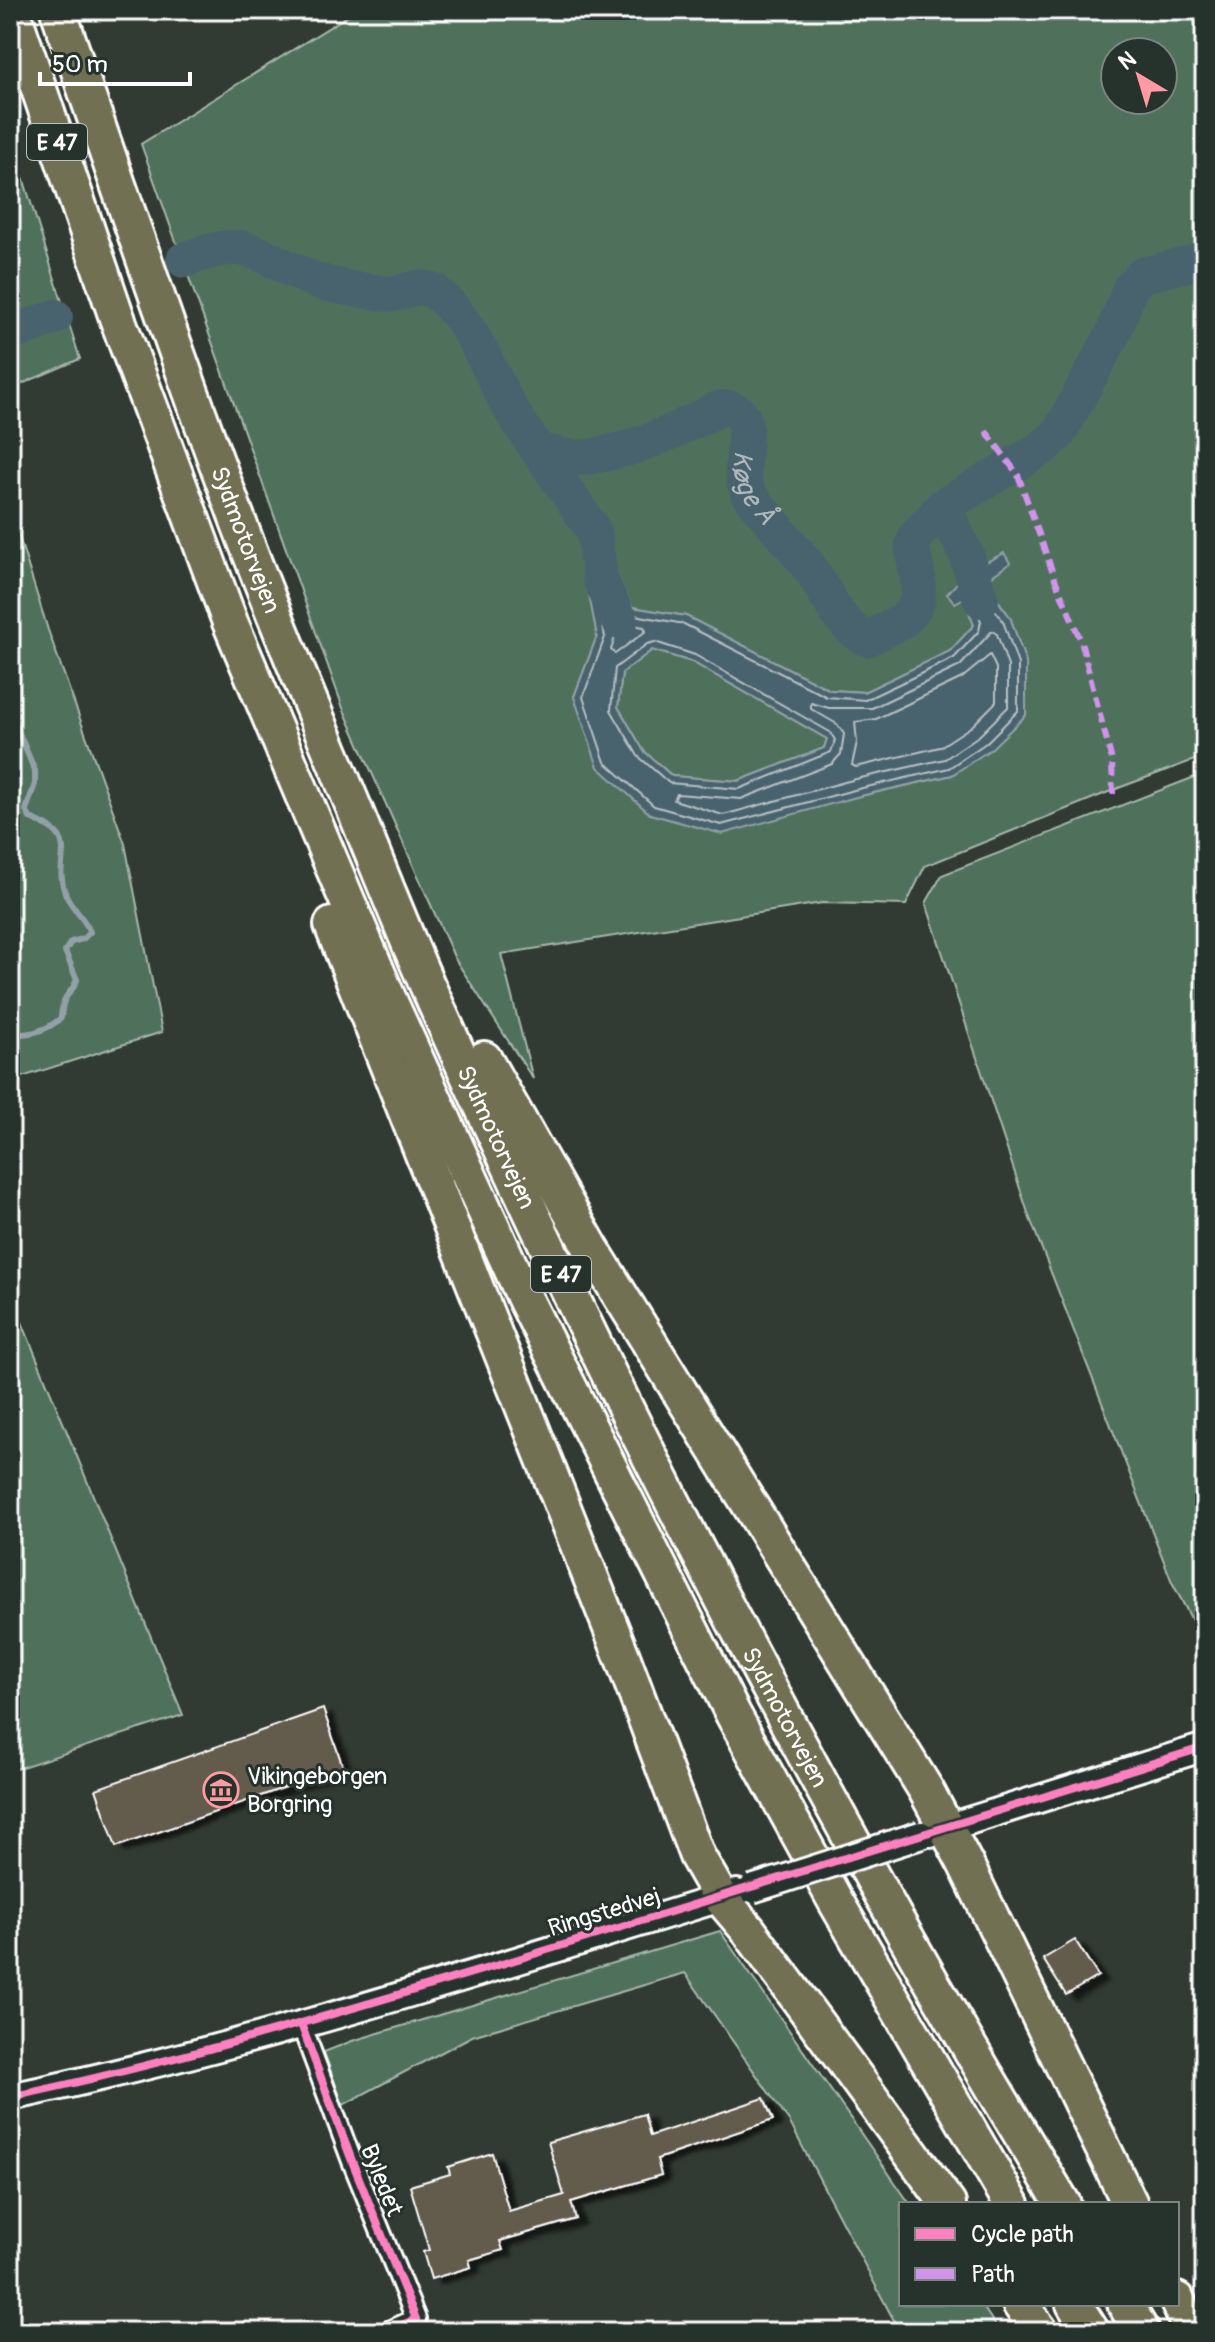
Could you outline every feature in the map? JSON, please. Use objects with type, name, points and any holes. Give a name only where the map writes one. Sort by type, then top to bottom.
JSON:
[{"type":"highway","name":"Sydmotorvejen","points":[[12,10],[116,315],[230,622],[389,1000],[533,1315],[733,1714],[836,1902],[1011,2202]]},
{"type":"highway","name":"Sydmotorvejen","points":[[58,10],[224,484],[281,632],[427,984],[554,1261],[776,1701],[883,1894],[1062,2202]]},
{"type":"highway","points":[[230,622],[264,755],[622,1656],[697,1856],[737,1894],[749,1931],[947,2202]]},
{"type":"highway","points":[[281,632],[322,686],[436,960],[488,1067],[591,1248],[926,1790],[934,1831],[1129,2202]]},
{"type":"highway","points":[[1179,2304],[1192,2332]]},
{"type":"highway","points":[[1022,2306],[1041,2332]]},
{"type":"highway","points":[[1075,2306],[1092,2332]]},
{"type":"highway","points":[[1126,2306],[1142,2332]]},
{"type":"main road","name":"Ringstedvej","points":[[10,2097],[72,2085],[301,2024],[737,1894],[1205,1747]]},
{"type":"street","name":"Byledet","points":[[301,2024],[416,2319],[386,2332]]},
{"type":"green space","points":[[357,10],[1205,10],[1205,756],[925,866],[906,905],[822,903],[501,954],[533,1079],[455,959],[343,708],[141,144]],"holes":[[[967,555],[979,566],[984,581],[1010,617],[1026,663],[1026,715],[952,775],[860,796],[650,814],[574,697],[597,636],[632,607],[686,616],[830,690],[864,692],[950,651],[974,625],[963,597]]]},
{"type":"green space","points":[[10,136],[80,359],[10,389]]},
{"type":"green space","points":[[10,508],[48,630],[125,844],[162,1032],[10,1081]]},
{"type":"green space","points":[[652,650],[692,662],[827,739],[824,748],[738,781],[672,776],[644,751],[618,707],[622,673]]},
{"type":"green space","points":[[1205,773],[1205,1645],[1172,1582],[1029,1216],[926,903],[942,875]]},
{"type":"green space","points":[[10,1293],[183,1715],[10,1771]]},
{"type":"green space","points":[[720,1931],[909,2202],[899,2202],[899,2306],[982,2306],[1000,2332],[900,2332],[790,2123],[685,1973],[472,2036],[343,2105],[324,2052]]},
{"type":"water","points":[[1004,553],[1010,563],[984,582],[1010,617],[1026,663],[1026,715],[991,749],[952,775],[860,796],[722,834],[650,814],[598,767],[574,697],[597,636],[588,590],[614,568],[632,607],[686,616],[830,690],[864,692],[950,651],[974,625],[964,598],[955,603],[947,594],[964,575],[966,554],[979,566]],"holes":[[[652,650],[692,662],[827,739],[824,748],[738,781],[672,776],[644,751],[618,707],[622,673]]]},
{"type":"building","points":[[323,1709],[343,1767],[116,1847],[96,1789]]},
{"type":"building","points":[[1075,1940],[1098,1976],[1066,1995],[1043,1959]]},
{"type":"building","points":[[764,2098],[773,2120],[657,2159],[661,2175],[571,2202],[576,2219],[500,2241],[503,2250],[469,2260],[471,2267],[431,2279],[423,2252],[429,2250],[410,2186],[450,2174],[448,2167],[492,2153],[509,2211],[564,2195],[548,2142],[644,2114],[650,2136]]},
{"type":"waterway","name":"Køge Å","points":[[184,260],[223,248],[238,248],[250,250],[334,286],[391,294],[417,288],[433,291],[460,318],[514,415],[538,450],[543,452],[586,457],[621,450],[689,424],[720,408],[732,409],[744,420],[743,473],[749,495],[809,567],[841,617],[867,639],[903,621],[913,610],[918,599],[918,579],[912,547],[916,536],[943,506],[1044,447],[1059,433],[1113,334],[1130,288],[1142,275],[1205,260]]},
{"type":"waterway","name":"Køge Å","points":[[10,334],[55,317]]},
{"type":"waterway","points":[[538,450],[594,531],[600,578],[620,622]]},
{"type":"waterway","points":[[943,506],[966,554],[981,600]]},
{"type":"waterway","points":[[10,712],[35,771],[35,784],[26,810],[30,818],[47,826],[62,842],[62,882],[66,895],[90,932],[83,939],[71,942],[65,951],[77,980],[65,999],[61,1018],[37,1031],[10,1035]]},
{"type":"marked path","points":[[986,431],[1018,475],[1081,641],[1112,761],[1113,794]]},
{"type":"cycle path","points":[[10,2097],[197,2052],[382,2000],[1205,1747]]},
{"type":"cycle path","points":[[301,2024],[416,2319],[386,2332]]},
{"type":"place","name":"Vikingeborgen Borgring","points":[[221,1790]]}]
